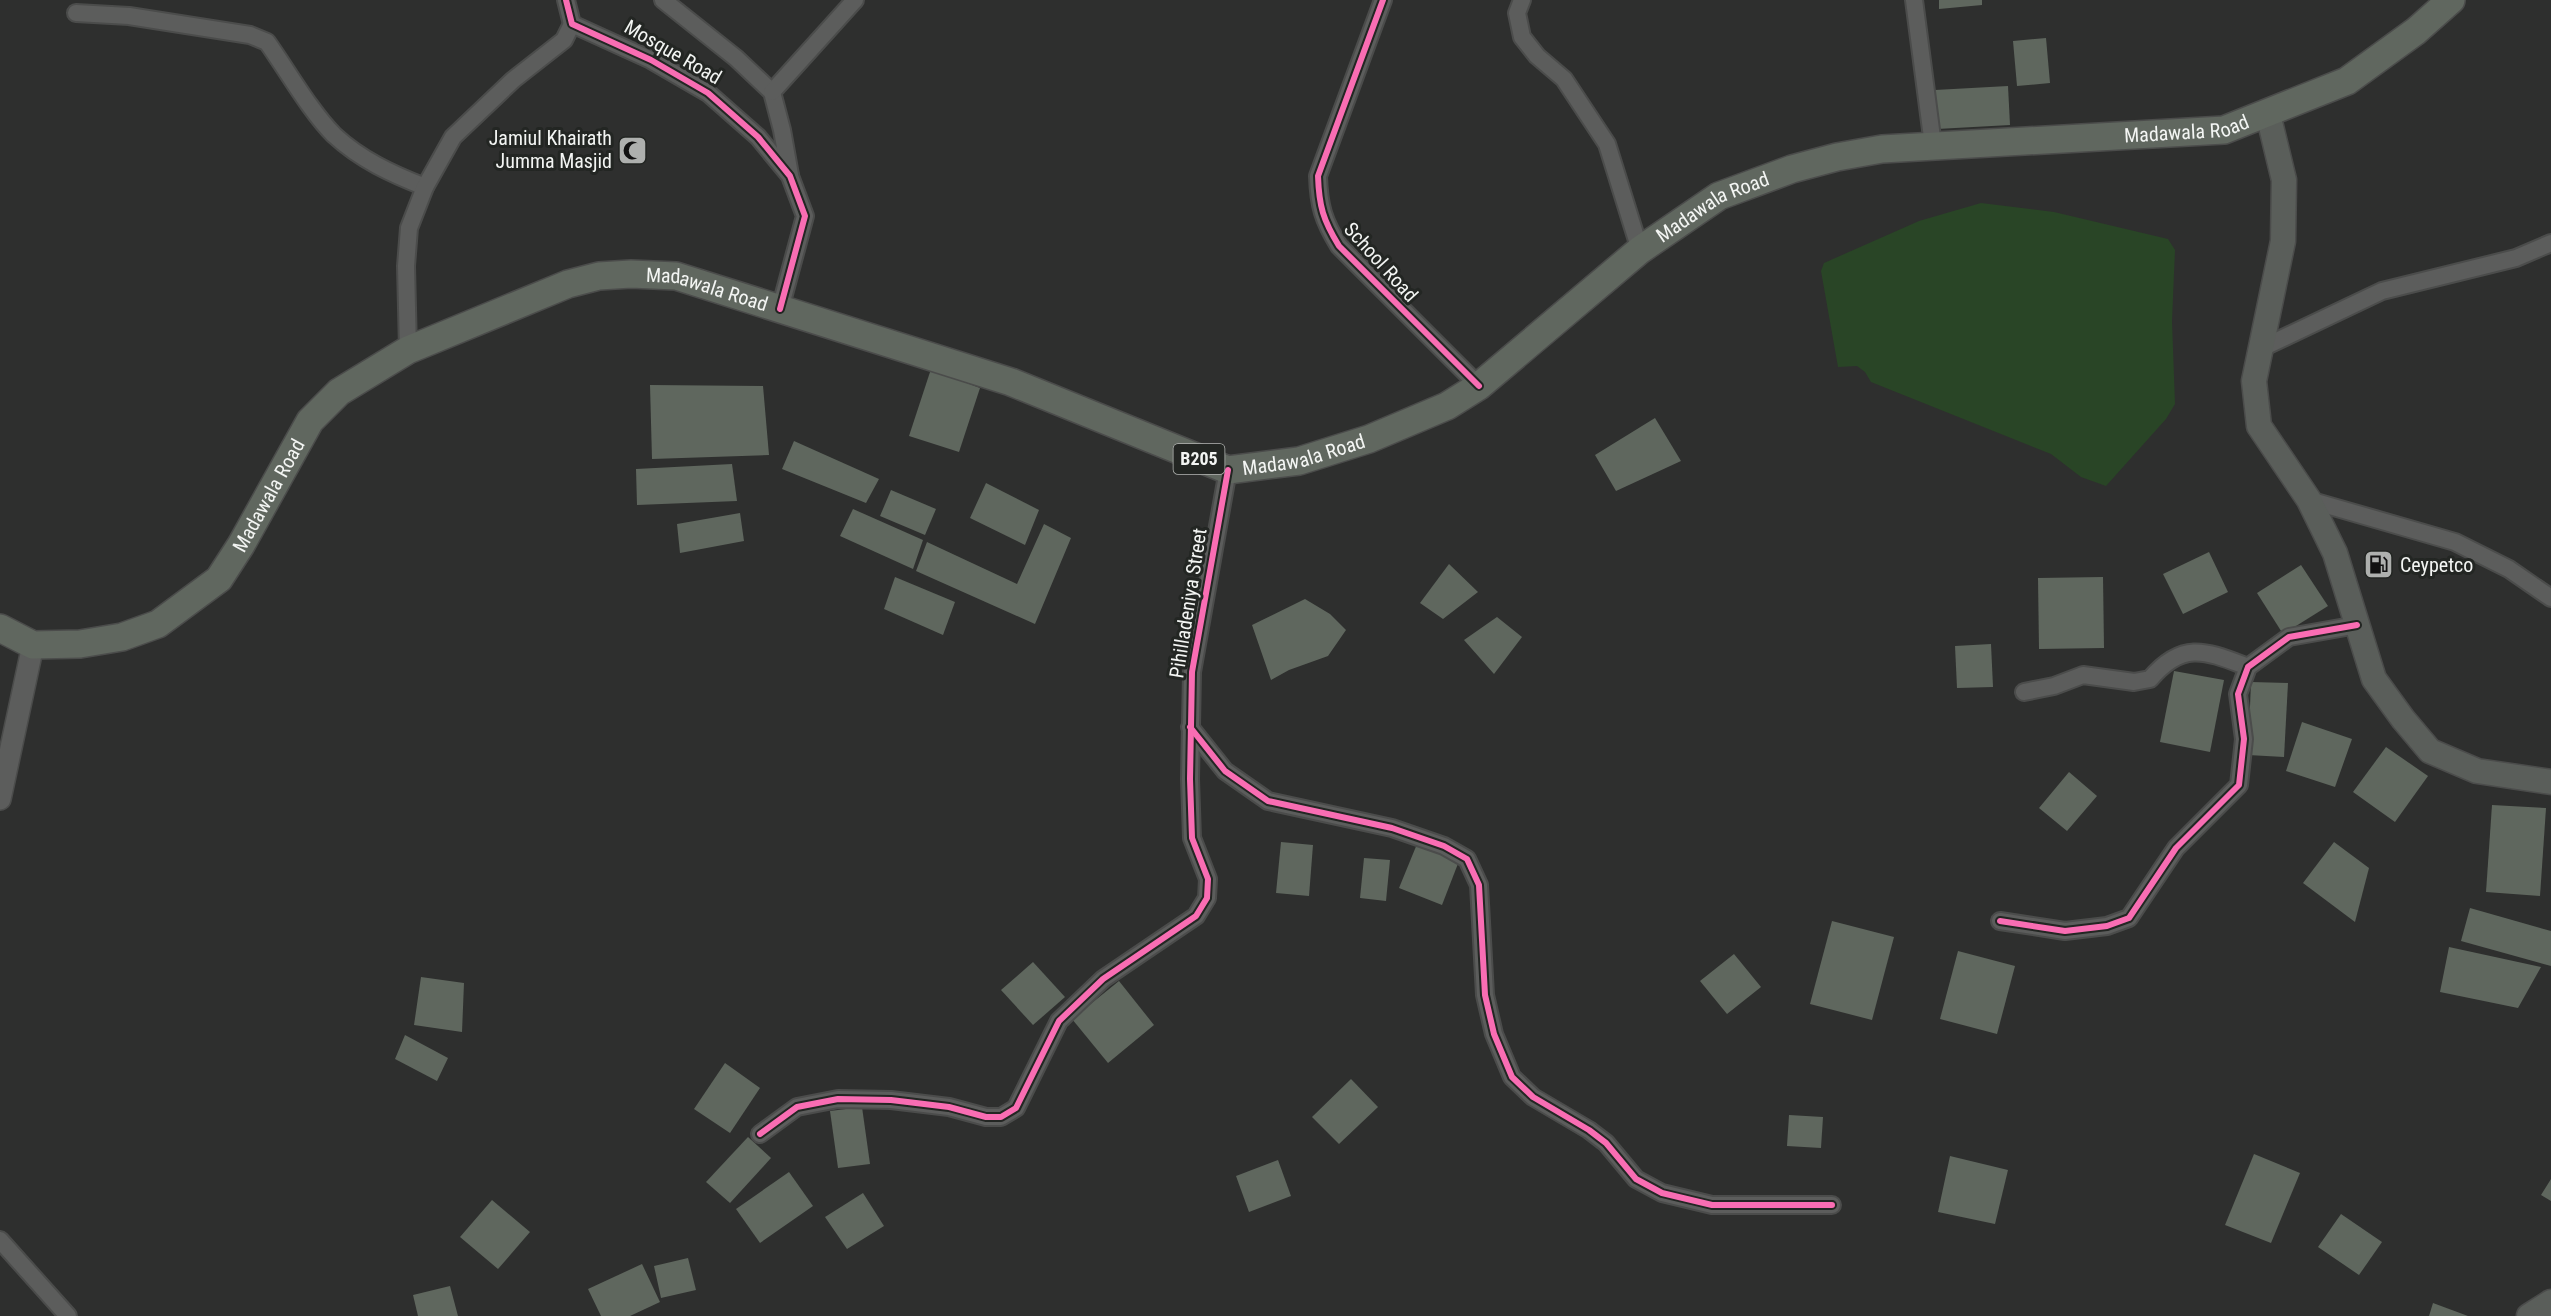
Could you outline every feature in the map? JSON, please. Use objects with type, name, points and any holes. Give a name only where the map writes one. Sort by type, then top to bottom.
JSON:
[{"type":"main road","name":"Madawala Road","points":[[0,628],[33,645],[80,644],[122,637],[158,624],[219,579],[242,545],[310,421],[339,392],[408,350],[568,284],[599,276],[631,274],[676,276],[1011,382],[1228,470],[1299,462],[1370,439],[1447,406],[1479,386],[1640,250],[1719,196],[1792,169],[1837,157],[1933,145],[2224,130],[2347,81],[2416,31],[2451,0]]},
{"type":"main road","points":[[2268,114],[2284,180],[2283,231],[2254,381],[2259,426],[2309,500],[2335,553],[2374,679],[2430,751],[2477,771],[2551,782]]},
{"type":"main road","points":[[2529,1316],[2551,1302]]},
{"type":"street","points":[[408,350],[406,266],[409,228],[425,187],[453,137],[513,80],[564,40],[572,24],[566,0]]},
{"type":"street","points":[[663,0],[736,58],[772,92],[782,130],[790,176]]},
{"type":"street","points":[[772,92],[855,0]]},
{"type":"street","name":"School Road","points":[[1383,0],[1318,176],[1319,202],[1325,223],[1339,246],[1479,386]]},
{"type":"street","points":[[1522,0],[1517,13],[1522,37],[1537,56],[1564,79],[1606,144],[1640,250]]},
{"type":"street","points":[[1914,0],[1933,145]]},
{"type":"street","points":[[76,13],[129,16],[250,35],[267,42],[333,134],[384,171],[425,187]]},
{"type":"street","name":"Mosque Road","points":[[572,24],[651,60],[708,93],[758,136],[790,176],[805,216],[780,309]]},
{"type":"street","points":[[2262,348],[2382,291],[2516,258],[2551,243]]},
{"type":"street","name":"Pihilladeniya Street","points":[[760,1134],[797,1107],[838,1099],[891,1100],[949,1107],[986,1117],[1001,1117],[1016,1108],[1059,1021],[1103,979],[1196,916],[1207,898],[1208,879],[1192,838],[1190,727],[1192,672],[1228,470]]},
{"type":"street","points":[[2309,500],[2454,542],[2509,569],[2551,598]]},
{"type":"street","points":[[2000,921],[2065,931],[2107,926],[2129,918],[2176,848],[2239,785],[2244,739],[2238,694],[2248,667],[2289,638],[2357,625]]},
{"type":"street","points":[[0,799],[33,645]]},
{"type":"street","points":[[2024,692],[2054,686],[2083,675],[2134,682],[2150,679],[2163,663],[2187,652],[2202,652],[2248,667]]},
{"type":"street","points":[[1190,727],[1225,771],[1268,801],[1392,828],[1444,846],[1467,859],[1479,885],[1485,995],[1494,1034],[1512,1077],[1533,1097],[1589,1130],[1606,1143],[1636,1179],[1662,1193],[1712,1205],[1832,1205]]},
{"type":"street","points":[[0,1240],[68,1316]]},
{"type":"green space","points":[[1981,203],[2054,212],[2168,239],[2175,250],[2172,321],[2175,404],[2166,419],[2106,486],[2081,477],[2051,454],[1871,382],[1865,372],[1857,366],[1838,367],[1821,271],[1824,263],[1919,221]]},
{"type":"building","points":[[1939,0],[1982,0],[1982,5],[1939,9]]},
{"type":"building","points":[[2046,38],[2050,83],[2017,86],[2013,41]]},
{"type":"building","points":[[2008,86],[2010,125],[1937,129],[1935,90]]},
{"type":"building","points":[[931,369],[980,388],[959,452],[909,436]]},
{"type":"building","points":[[650,385],[763,386],[769,455],[652,459]]},
{"type":"building","points":[[1655,418],[1681,461],[1616,491],[1595,455]]},
{"type":"building","points":[[794,441],[879,479],[866,503],[782,469]]},
{"type":"building","points":[[732,464],[737,501],[637,505],[636,469]]},
{"type":"building","points":[[986,483],[1039,510],[1025,545],[970,518]]},
{"type":"building","points":[[891,490],[936,509],[925,535],[880,516]]},
{"type":"building","points":[[853,509],[923,540],[913,569],[840,536]]},
{"type":"building","points":[[740,513],[744,541],[680,553],[677,524]]},
{"type":"building","points":[[1044,524],[1071,538],[1035,624],[916,571],[927,542],[1017,584]]},
{"type":"building","points":[[2209,552],[2228,592],[2183,614],[2163,574]]},
{"type":"building","points":[[1449,564],[1478,592],[1443,619],[1420,603]]},
{"type":"building","points":[[2301,565],[2328,606],[2283,634],[2257,593]]},
{"type":"building","points":[[895,577],[955,602],[943,635],[884,609]]},
{"type":"building","points":[[2103,577],[2104,648],[2039,649],[2038,578]]},
{"type":"building","points":[[1305,599],[1330,614],[1346,630],[1328,656],[1289,670],[1271,680],[1252,625]]},
{"type":"building","points":[[1497,617],[1522,637],[1494,674],[1464,640]]},
{"type":"building","points":[[1991,644],[1993,687],[1957,688],[1955,646]]},
{"type":"building","points":[[2174,671],[2224,680],[2210,752],[2160,742]]},
{"type":"building","points":[[2251,682],[2288,683],[2284,757],[2248,755]]},
{"type":"building","points":[[2302,722],[2352,739],[2335,787],[2286,771]]},
{"type":"building","points":[[2386,747],[2428,776],[2395,822],[2353,792]]},
{"type":"building","points":[[2069,772],[2097,796],[2067,831],[2039,808]]},
{"type":"building","points":[[2492,805],[2546,808],[2540,896],[2486,892]]},
{"type":"building","points":[[1281,842],[1313,845],[1309,896],[1276,893]]},
{"type":"building","points":[[2334,842],[2369,868],[2355,922],[2303,883]]},
{"type":"building","points":[[1417,844],[1459,861],[1442,905],[1399,888]]},
{"type":"building","points":[[1364,858],[1390,860],[1386,901],[1360,898]]},
{"type":"building","points":[[2470,908],[2551,931],[2551,966],[2461,941]]},
{"type":"building","points":[[1832,921],[1894,937],[1872,1020],[1810,1004]]},
{"type":"building","points":[[2449,947],[2541,967],[2518,1008],[2440,992]]},
{"type":"building","points":[[1958,951],[2015,966],[1997,1034],[1940,1019]]},
{"type":"building","points":[[1734,954],[1761,987],[1727,1014],[1700,981]]},
{"type":"building","points":[[1033,962],[1065,997],[1033,1025],[1001,990]]},
{"type":"building","points":[[421,977],[464,983],[462,1032],[414,1025]]},
{"type":"building","points":[[1119,981],[1154,1025],[1108,1063],[1072,1019]]},
{"type":"building","points":[[405,1035],[448,1058],[437,1081],[395,1059]]},
{"type":"building","points":[[725,1063],[760,1088],[730,1133],[694,1109]]},
{"type":"building","points":[[1351,1079],[1378,1107],[1339,1144],[1312,1117]]},
{"type":"building","points":[[862,1107],[870,1164],[838,1168],[830,1111]]},
{"type":"building","points":[[1789,1115],[1823,1117],[1821,1148],[1787,1146]]},
{"type":"building","points":[[748,1137],[771,1158],[730,1203],[706,1182]]},
{"type":"building","points":[[2254,1154],[2300,1173],[2271,1243],[2225,1225]]},
{"type":"building","points":[[1950,1156],[2008,1170],[1995,1224],[1938,1212]]},
{"type":"building","points":[[1278,1160],[1291,1196],[1249,1212],[1236,1176]]},
{"type":"building","points":[[789,1172],[813,1206],[760,1243],[736,1209]]},
{"type":"building","points":[[2551,1179],[2551,1201],[2541,1195]]},
{"type":"building","points":[[863,1193],[884,1226],[847,1249],[825,1217]]},
{"type":"building","points":[[492,1200],[530,1232],[498,1269],[460,1237]]},
{"type":"building","points":[[2341,1214],[2382,1242],[2359,1275],[2318,1247]]},
{"type":"building","points":[[688,1258],[696,1290],[661,1298],[654,1266]]},
{"type":"building","points":[[642,1264],[660,1302],[630,1316],[601,1316],[588,1289]]},
{"type":"building","points":[[450,1286],[458,1316],[418,1316],[413,1295]]},
{"type":"building","points":[[2433,1303],[2468,1316],[2429,1316]]},
{"type":"cycle path","points":[[566,0],[572,24],[651,60],[708,93],[758,137],[790,176],[805,216],[780,309]]},
{"type":"cycle path","points":[[1383,0],[1318,176],[1319,196],[1329,228],[1339,246],[1479,386]]},
{"type":"cycle path","points":[[760,1134],[797,1107],[838,1099],[891,1100],[949,1107],[986,1117],[1001,1117],[1016,1108],[1059,1021],[1103,979],[1196,916],[1207,898],[1208,879],[1192,838],[1190,779],[1192,672],[1228,470]]},
{"type":"cycle path","points":[[2000,921],[2065,931],[2107,926],[2129,918],[2176,848],[2239,785],[2244,739],[2238,694],[2248,667],[2289,637],[2357,625]]},
{"type":"cycle path","points":[[1190,727],[1225,771],[1268,801],[1392,828],[1444,846],[1467,859],[1479,885],[1485,995],[1494,1034],[1512,1077],[1533,1097],[1589,1130],[1606,1143],[1636,1179],[1662,1193],[1712,1205],[1832,1205]]},
{"type":"place","name":"Jamiul Khairath Jumma Masjid","points":[[633,150]]},
{"type":"place","name":"Ceypetco","points":[[2379,565]]}]
